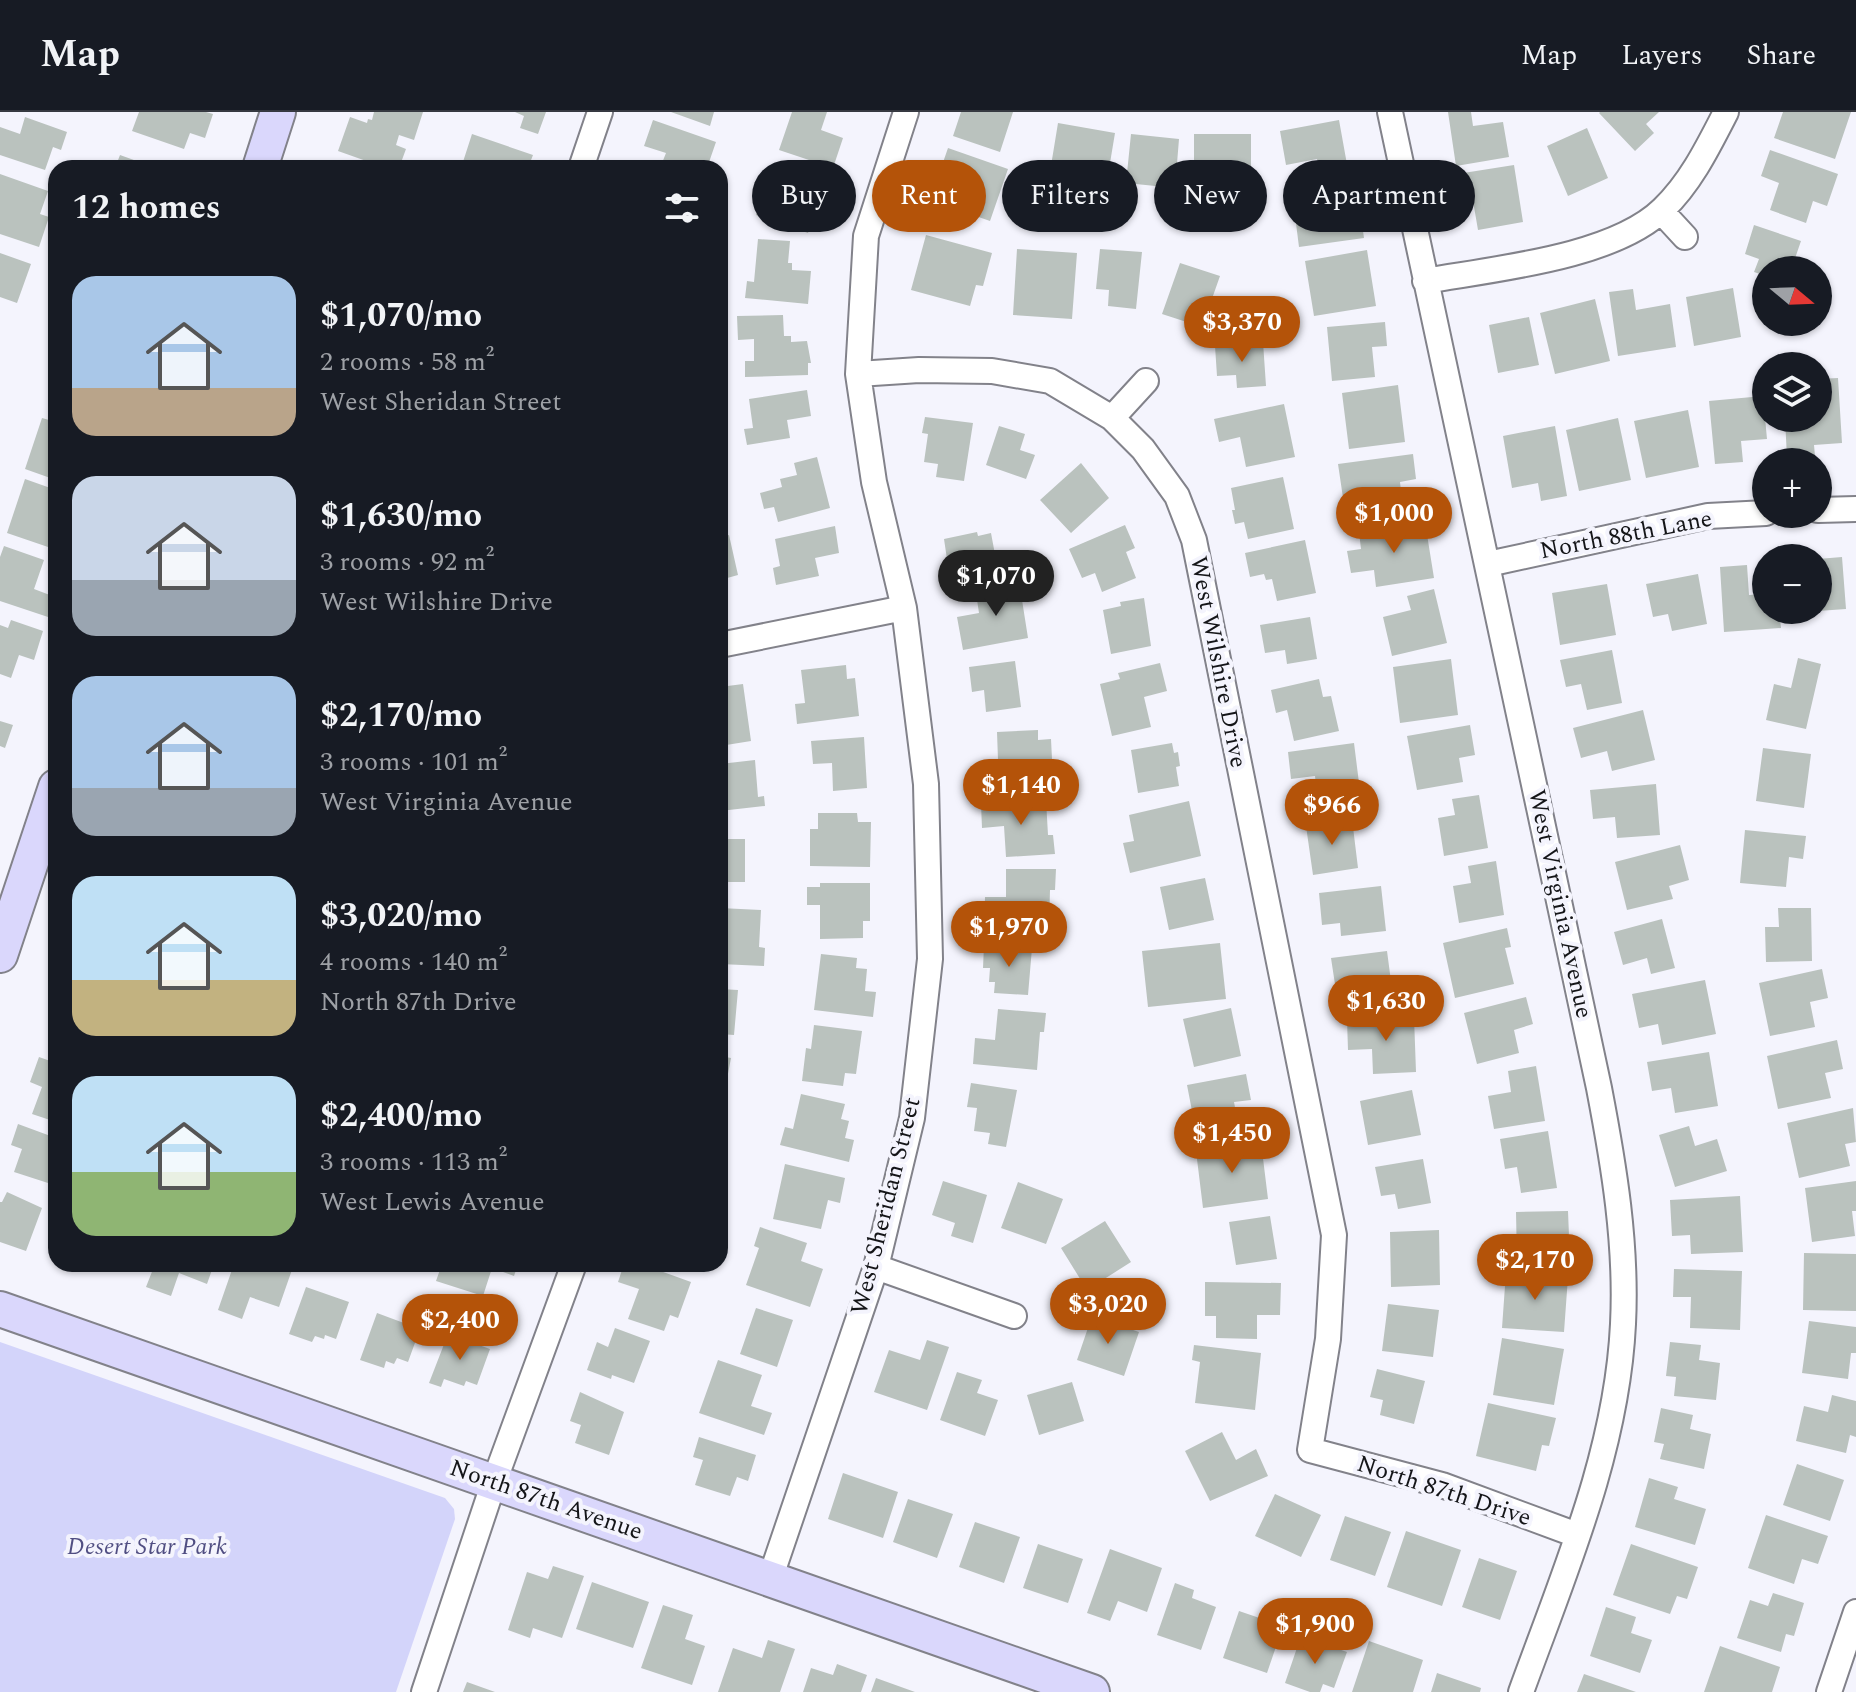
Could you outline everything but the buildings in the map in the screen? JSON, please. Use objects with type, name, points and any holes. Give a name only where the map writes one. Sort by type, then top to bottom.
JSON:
[{"type":"street","points":[[263,160],[278,112]]},
{"type":"street","points":[[584,160],[600,112]]},
{"type":"street","name":"West Sheridan Street","points":[[770,1579],[876,1267],[912,1118],[930,959],[926,784],[904,608],[874,482],[858,374],[866,236],[906,112]]},
{"type":"street","name":"West Virginia Avenue","points":[[1390,112],[1599,1088],[1619,1200],[1623,1325],[1613,1404],[1602,1454],[1577,1535],[1521,1692]]},
{"type":"street","points":[[1425,281],[1590,249],[1638,227],[1661,211],[1691,176],[1726,112]]},
{"type":"street","points":[[1661,211],[1685,237]]},
{"type":"street","points":[[858,374],[919,370],[992,371],[1050,381],[1112,418],[1146,381]]},
{"type":"street","name":"West Wilshire Drive","points":[[1112,418],[1143,449],[1177,496],[1194,540],[1334,1235],[1328,1339],[1310,1450]]},
{"type":"street","points":[[1832,510],[1856,509]]},
{"type":"street","name":"North 88th Lane","points":[[1488,564],[1708,516],[1752,514]]},
{"type":"street","points":[[728,643],[904,608]]},
{"type":"street","points":[[2,939],[48,810]]},
{"type":"street","points":[[876,1267],[1014,1316]]},
{"type":"street","points":[[424,1692],[494,1482],[571,1272]]},
{"type":"street","name":"North 87th Avenue","points":[[0,1309],[1092,1692]]},
{"type":"street","name":"North 87th Drive","points":[[1310,1450],[1442,1485],[1577,1535]]},
{"type":"street","points":[[1829,1692],[1854,1626]]},
{"type":"green space","name":"Desert Star Park","points":[[0,1342],[445,1498],[454,1509],[455,1519],[396,1692],[0,1692]]}]
